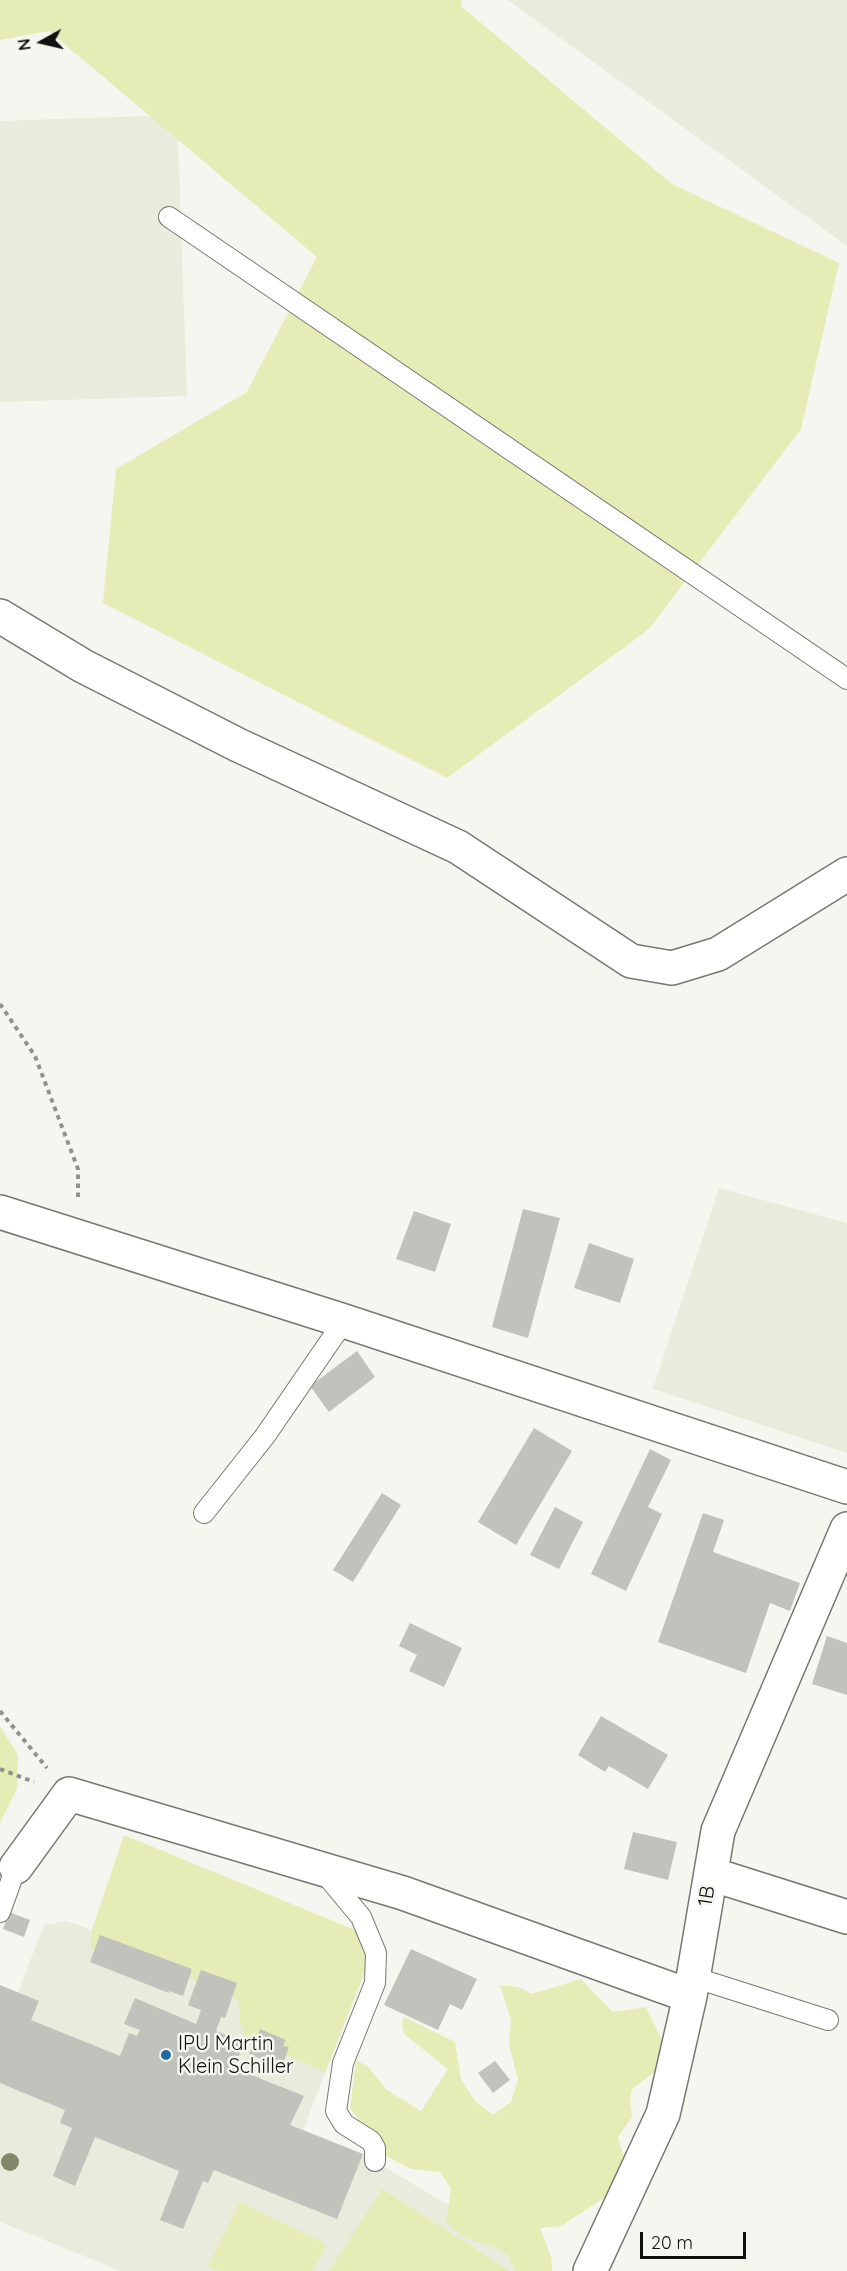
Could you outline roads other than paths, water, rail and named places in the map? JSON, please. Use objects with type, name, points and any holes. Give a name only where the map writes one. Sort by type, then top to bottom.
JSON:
[{"type":"street","points":[[0,616],[83,666],[238,745],[458,847],[631,961],[672,968],[718,954],[847,874]]},
{"type":"street","points":[[0,1212],[77,1239],[344,1321],[847,1487]]},
{"type":"street","name":"1B","points":[[590,2271],[663,2114],[692,1986],[718,1831],[847,1529]]},
{"type":"street","points":[[16,1867],[69,1794],[403,1893],[692,1986]]},
{"type":"street","points":[[711,1874],[847,1917]]},
{"type":"lane","points":[[169,217],[847,679]]},
{"type":"lane","points":[[204,1513],[265,1436],[344,1321]]},
{"type":"lane","points":[[0,1912],[16,1867]]},
{"type":"lane","points":[[320,1868],[361,1917],[376,1953],[375,1983],[343,2063],[336,2111],[344,2124],[371,2141],[375,2148],[375,2162]]},
{"type":"lane","points":[[692,1986],[828,2020]]},
{"type":"place","name":"IPU Martin Klein Schiller","points":[[166,2055]]}]
